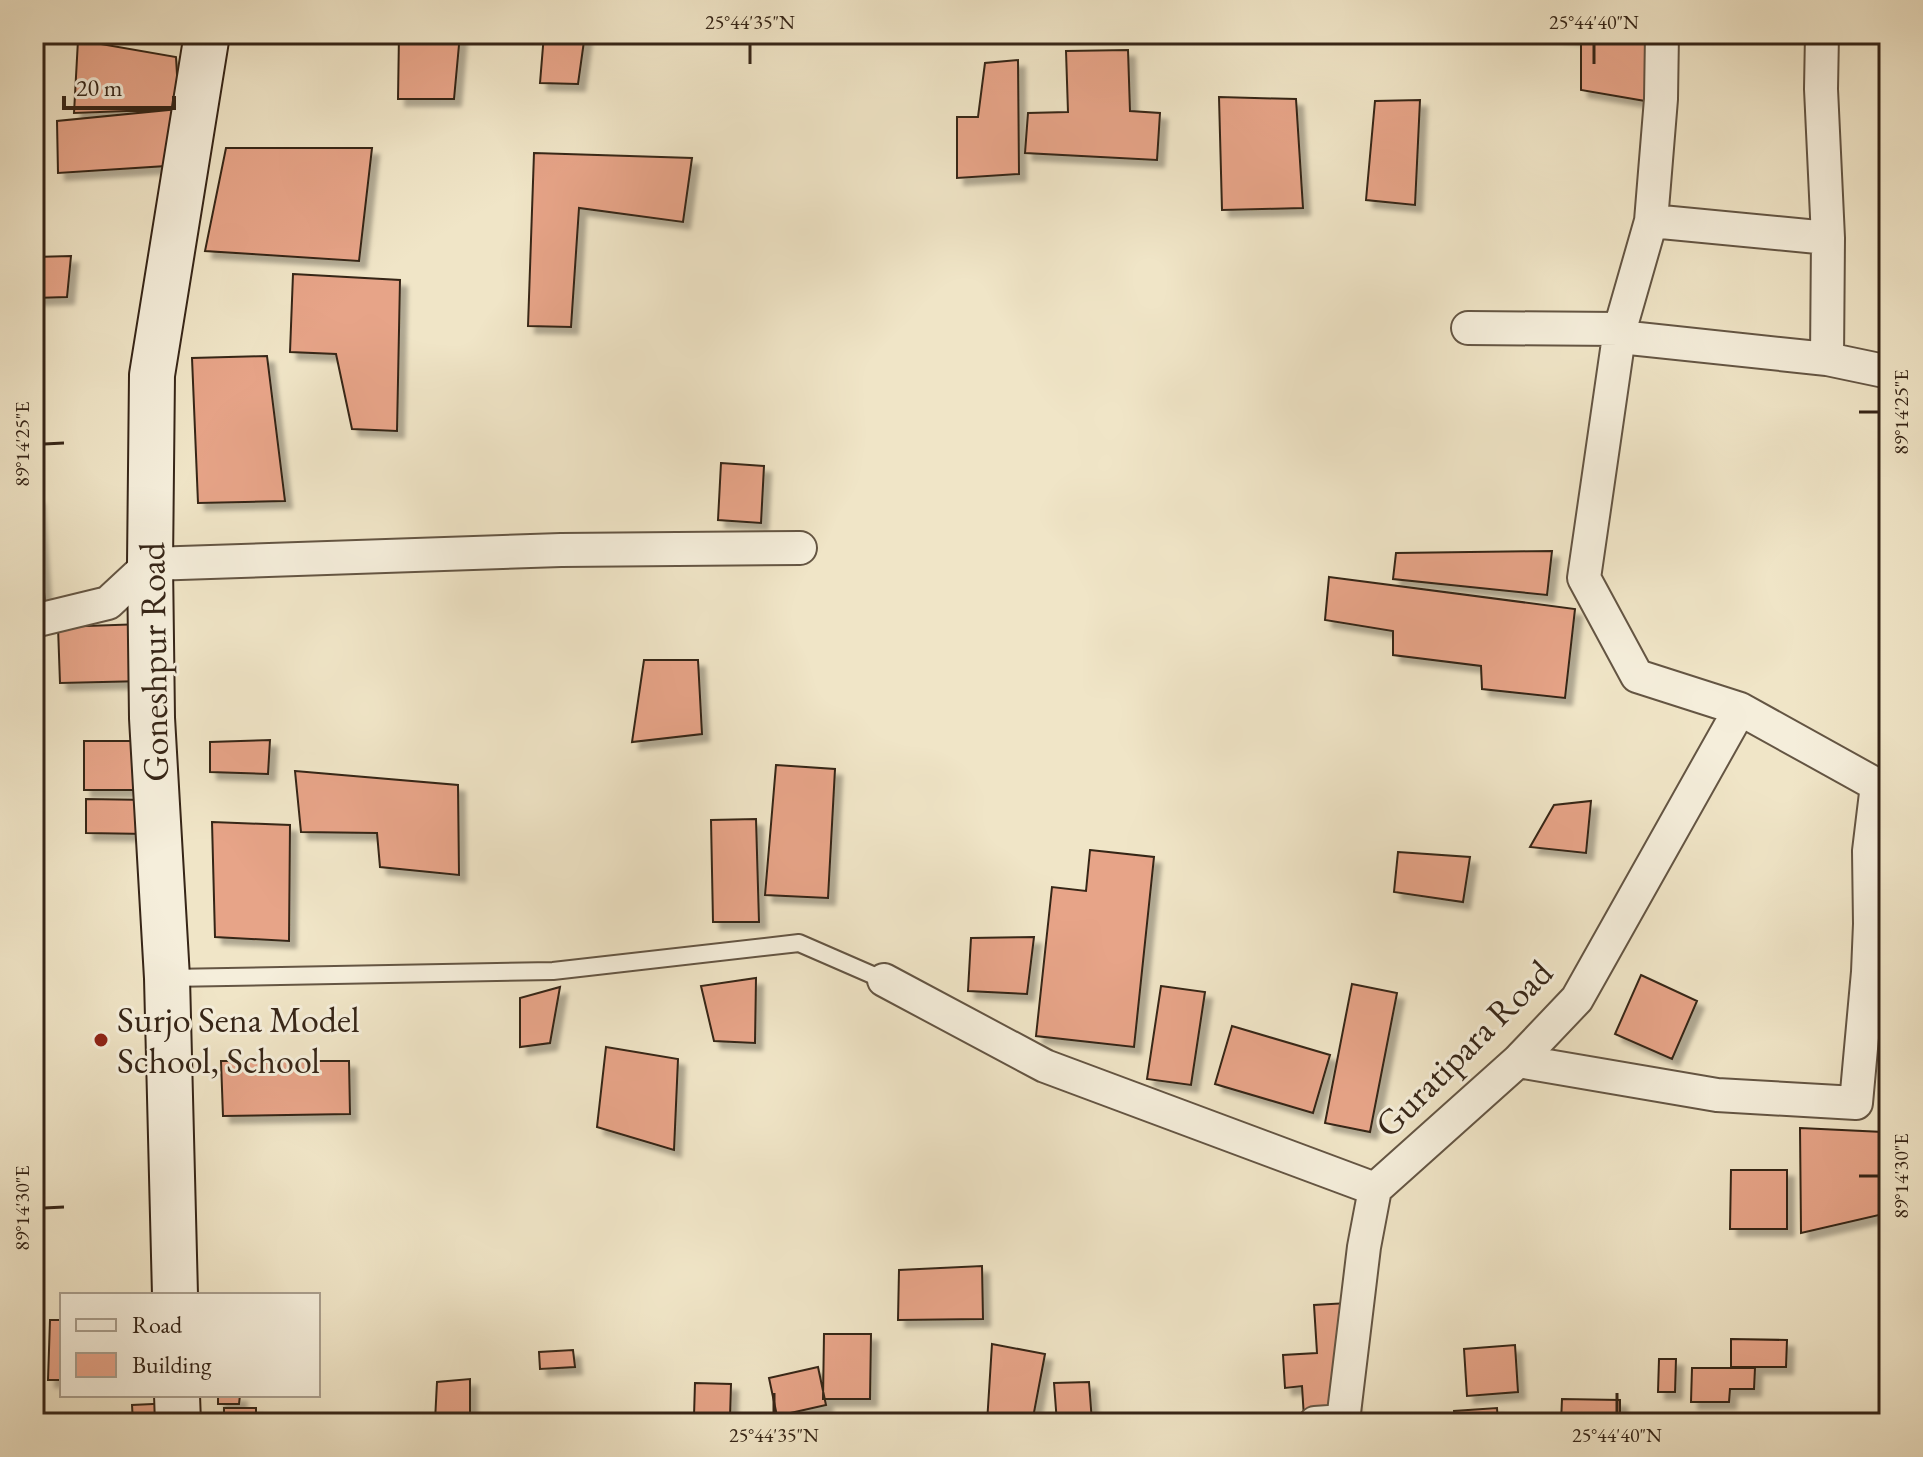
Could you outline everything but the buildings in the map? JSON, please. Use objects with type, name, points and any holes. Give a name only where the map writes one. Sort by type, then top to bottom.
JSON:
[{"type":"street","points":[[199,34],[207,34]]},
{"type":"street","name":"Goneshpur Road","points":[[175,1293],[167,978],[152,718],[152,375],[207,34]]},
{"type":"street","points":[[1518,1061],[1717,1095],[1856,1103],[1870,940],[1869,851],[1883,786],[1740,709],[1637,676],[1584,578],[1620,333],[1651,221],[1661,99],[1662,34]]},
{"type":"street","points":[[1822,34],[1821,89],[1828,238],[1827,359]]},
{"type":"street","points":[[1651,221],[1828,238]]},
{"type":"street","points":[[1468,328],[1620,333],[1827,359],[1889,372]]},
{"type":"street","points":[[34,621],[108,603],[150,564],[561,550],[800,548]]},
{"type":"street","name":"Guratipara Road","points":[[1333,1422],[1375,1189],[1518,1061],[1577,999],[1740,709]]},
{"type":"street","points":[[884,980],[1045,1066],[1375,1189]]},
{"type":"street","points":[[177,1397],[178,1423]]},
{"type":"lane","points":[[167,978],[553,971],[799,943],[884,980]]},
{"type":"place","name":"Surjo Sena Model School, School","points":[[101,1040]]}]
